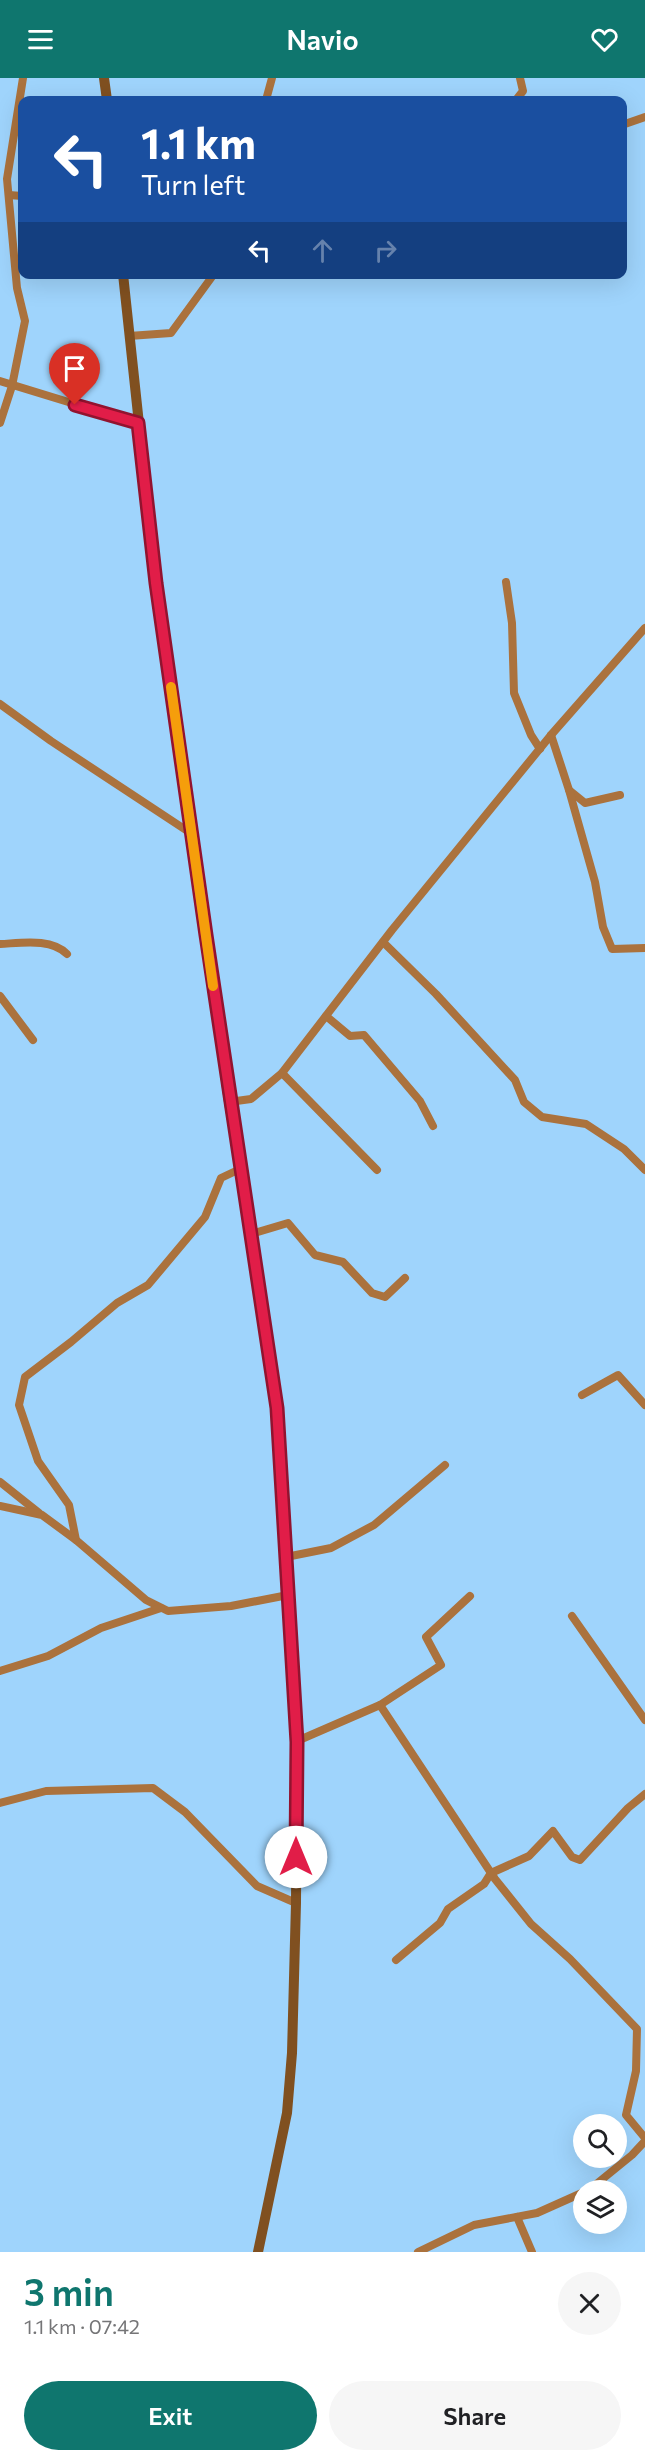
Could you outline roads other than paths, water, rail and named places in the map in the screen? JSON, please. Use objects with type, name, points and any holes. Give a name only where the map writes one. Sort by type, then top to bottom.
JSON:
[{"type":"main road","points":[[104,78],[106,96]]},
{"type":"main road","points":[[123,279],[138,423],[192,834],[229,1102],[277,1408],[297,1742],[296,1903],[292,2053],[287,2113],[258,2252]]},
{"type":"street","points":[[20,96],[23,78]]},
{"type":"street","points":[[267,96],[272,78]]},
{"type":"street","points":[[519,96],[523,91],[520,78]]},
{"type":"street","points":[[0,423],[12,386],[25,321],[17,288],[8,179],[18,112]]},
{"type":"street","points":[[627,123],[645,117]]},
{"type":"street","points":[[9,195],[18,196]]},
{"type":"street","points":[[129,336],[171,333],[210,279]]},
{"type":"street","points":[[0,381],[138,423]]},
{"type":"street","points":[[506,582],[512,623],[514,693],[540,749]]},
{"type":"street","points":[[229,1102],[251,1099],[282,1073],[383,942],[551,735],[645,628]]},
{"type":"street","points":[[0,704],[51,741],[192,834]]},
{"type":"street","points":[[551,735],[595,882],[603,927],[612,949],[645,948]]},
{"type":"street","points":[[569,790],[585,802],[620,795]]},
{"type":"street","points":[[383,942],[436,994],[515,1080],[524,1102],[542,1117],[586,1125],[624,1149],[645,1170]]},
{"type":"street","points":[[0,944],[45,943],[60,947],[68,954]]},
{"type":"street","points":[[0,996],[33,1040]]},
{"type":"street","points":[[326,1016],[350,1036],[364,1035],[420,1101],[433,1126]]},
{"type":"street","points":[[282,1073],[377,1170]]},
{"type":"street","points":[[76,1540],[69,1505],[38,1461],[19,1405],[25,1377],[117,1303],[148,1285],[205,1217],[221,1179],[240,1169]]},
{"type":"street","points":[[251,1234],[288,1223],[315,1255],[343,1262],[372,1293],[385,1297],[405,1278]]},
{"type":"street","points":[[582,1395],[618,1375],[645,1405]]},
{"type":"street","points":[[286,1557],[331,1548],[374,1525],[445,1465]]},
{"type":"street","points":[[0,1482],[76,1540],[146,1600],[168,1611],[221,1606],[288,1595]]},
{"type":"street","points":[[0,1506],[42,1515]]},
{"type":"street","points":[[297,1742],[381,1705],[441,1665],[426,1637],[470,1596]]},
{"type":"street","points":[[0,1671],[48,1656],[102,1628],[161,1608]]},
{"type":"street","points":[[572,1616],[645,1720]]},
{"type":"street","points":[[381,1705],[491,1873],[531,1924],[570,1959],[637,2029],[636,2070],[626,2115],[645,2139],[632,2155],[601,2180]]},
{"type":"street","points":[[0,1803],[46,1791],[153,1788],[185,1812],[257,1886],[296,1903]]},
{"type":"street","points":[[396,1960],[440,1923],[448,1909],[484,1884],[491,1873],[529,1856],[553,1831],[572,1857],[580,1860],[628,1808],[645,1794]]},
{"type":"street","points":[[418,2252],[474,2225],[537,2213],[573,2197]]},
{"type":"street","points":[[517,2217],[532,2252]]}]
